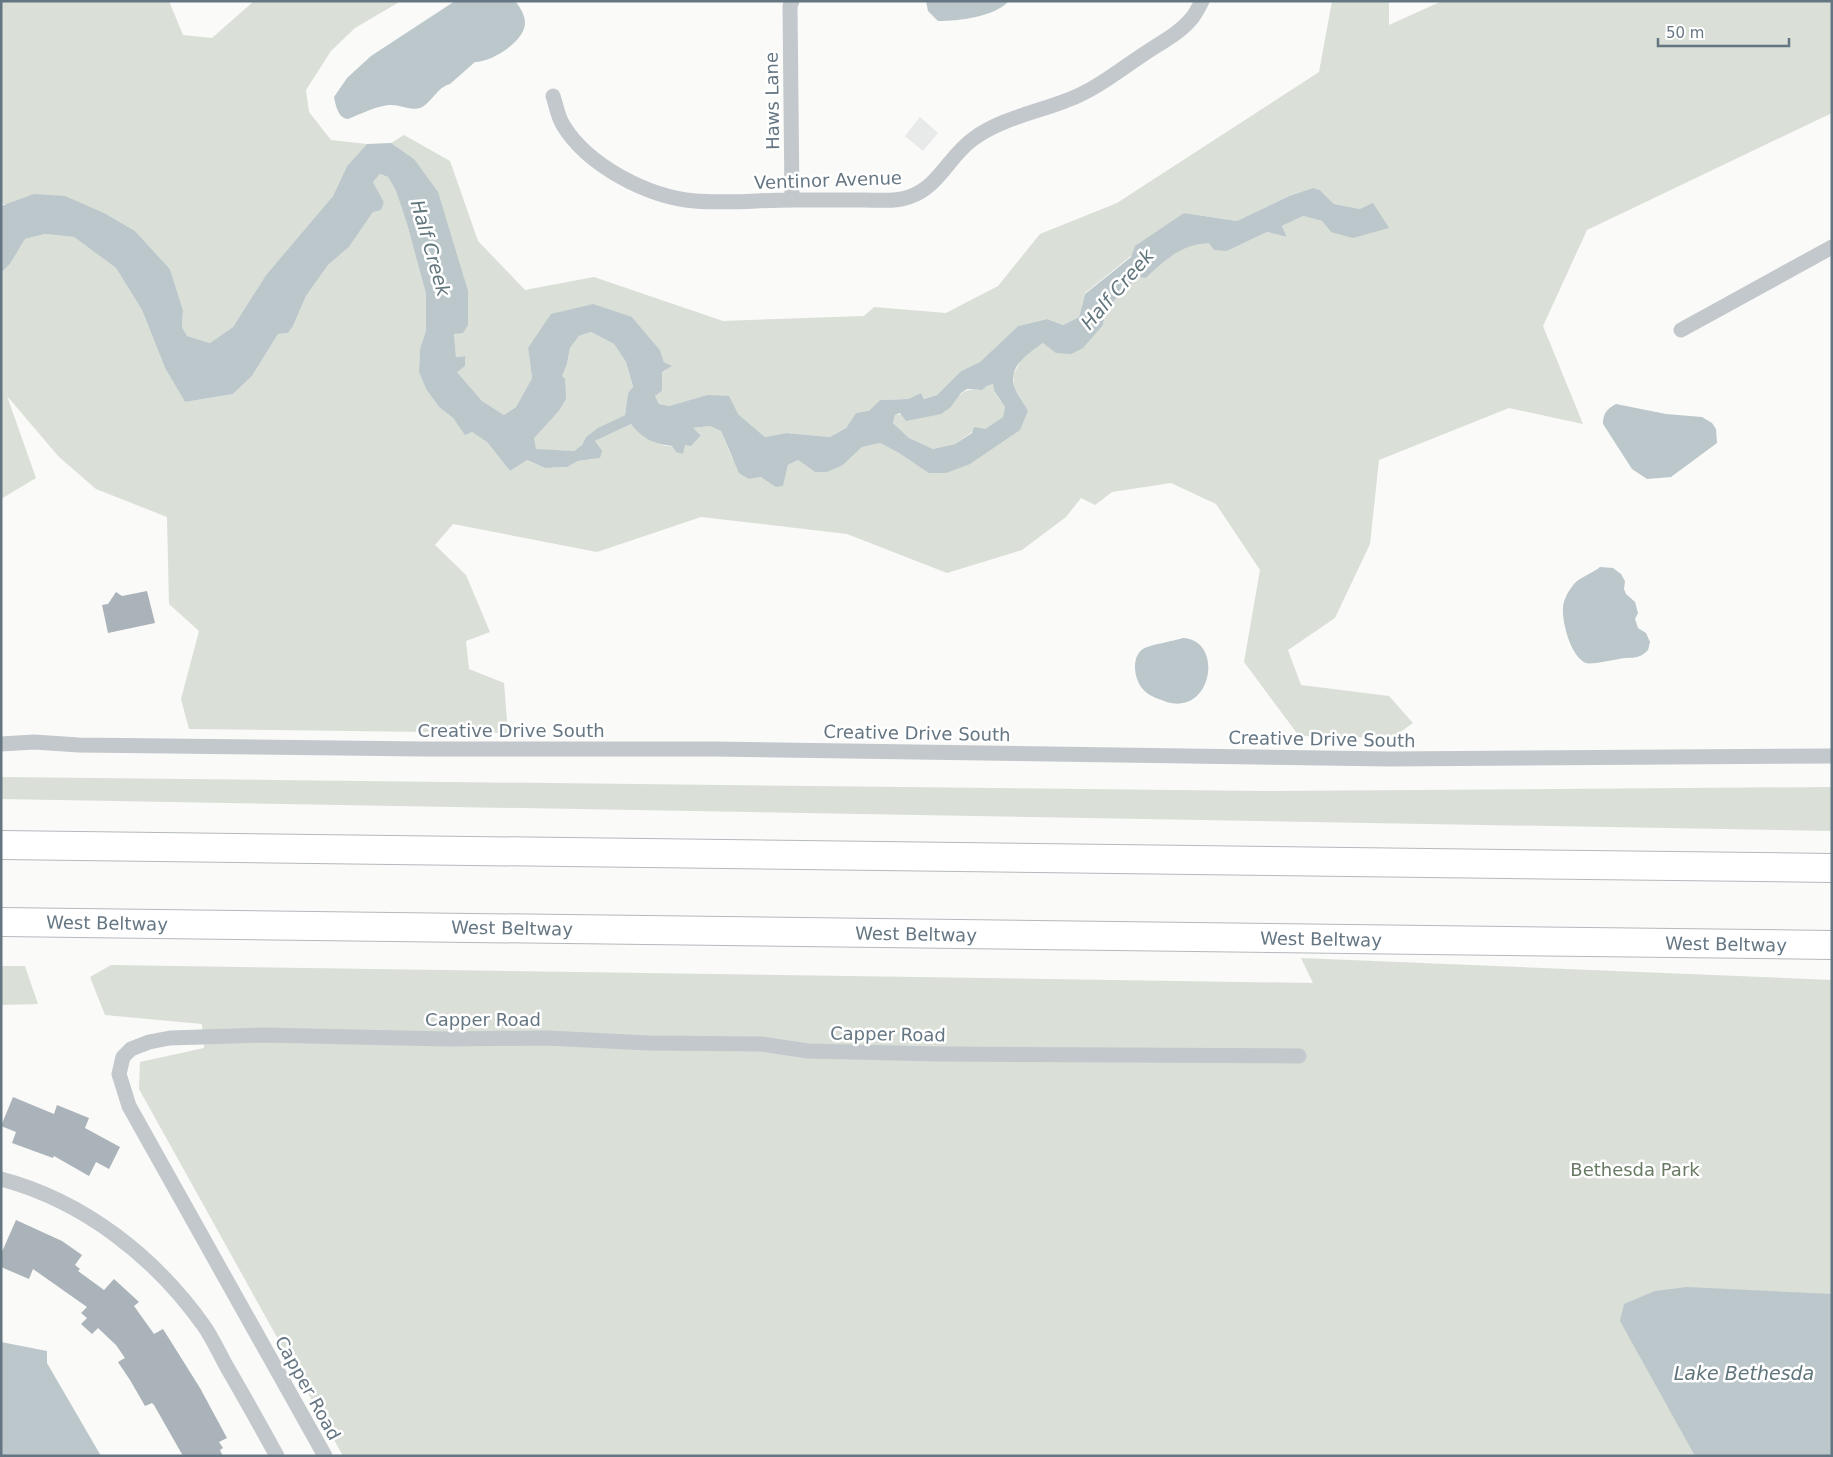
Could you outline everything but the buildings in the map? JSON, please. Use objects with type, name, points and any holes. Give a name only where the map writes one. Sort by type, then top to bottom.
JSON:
[{"type":"highway","points":[[1,845],[1832,868]]},
{"type":"highway","name":"West Beltway","points":[[1,922],[1832,945]]},
{"type":"street","name":"Haws Lane","points":[[792,1],[790,6],[792,200]]},
{"type":"street","name":"Ventinor Avenue","points":[[553,96],[562,124],[574,139],[599,163],[622,178],[657,193],[693,201],[720,202],[890,200],[909,197],[924,190],[938,178],[959,151],[989,129],[1006,121],[1067,101],[1091,89],[1176,33],[1193,17],[1202,1]]},
{"type":"street","points":[[1682,330],[1832,247]]},
{"type":"street","name":"Creative Drive South","points":[[1,744],[34,742],[104,745],[423,749],[713,749],[1408,759],[1832,756]]},
{"type":"street","name":"Capper Road","points":[[325,1456],[129,1106],[119,1074],[123,1057],[131,1049],[149,1042],[170,1038],[261,1035],[448,1039],[547,1038],[649,1043],[761,1044],[808,1051],[940,1054],[1299,1056]]},
{"type":"street","points":[[1,1179],[52,1197],[92,1219],[125,1241],[158,1271],[182,1297],[205,1328],[277,1456]]},
{"type":"shaded area","points":[[920,117],[938,133],[923,151],[905,136]]},
{"type":"green space","points":[[1,1],[169,1],[183,35],[212,38],[254,1],[401,1],[355,28],[331,51],[306,90],[309,112],[331,140],[367,144],[347,166],[333,196],[266,275],[233,327],[210,343],[187,336],[182,327],[183,310],[170,269],[135,231],[106,214],[3,204],[1,206]]},
{"type":"green space","points":[[1332,1],[1389,1],[1389,25],[1442,1],[1832,1],[1832,113],[1587,230],[1543,326],[1583,424],[1509,408],[1379,460],[1370,544],[1335,618],[1288,650],[1301,685],[1389,696],[1413,723],[1392,738],[1299,736],[1244,662],[1260,570],[1216,504],[1171,483],[1112,492],[1095,505],[1081,498],[1066,517],[1022,550],[947,573],[847,534],[701,517],[597,552],[453,524],[435,545],[466,575],[490,632],[466,641],[469,669],[504,683],[508,733],[189,729],[181,699],[199,631],[169,604],[167,517],[96,489],[59,457],[7,396],[36,478],[1,499],[1,273],[10,264],[25,239],[45,234],[74,237],[116,268],[142,310],[165,368],[185,402],[233,394],[252,376],[278,334],[288,333],[306,296],[328,265],[349,247],[373,212],[384,202],[373,182],[380,174],[388,177],[396,191],[426,294],[426,330],[420,349],[419,372],[426,389],[439,407],[453,418],[465,434],[472,432],[487,442],[510,471],[526,460],[545,468],[567,467],[578,461],[600,458],[595,441],[631,424],[655,442],[668,446],[684,445],[693,441],[701,434],[692,428],[710,426],[721,431],[732,458],[749,479],[761,477],[783,486],[788,465],[798,460],[815,472],[843,465],[862,447],[880,443],[930,473],[1028,411],[1014,387],[1013,375],[1023,357],[1043,343],[1103,325],[1108,310],[1127,287],[1139,276],[1146,278],[1174,253],[1200,242],[1209,243],[1227,251],[1267,232],[1287,237],[1282,226],[1303,216],[1322,221],[1331,232],[1360,209],[1334,204],[1320,190],[1313,188],[1289,196],[1237,221],[1184,213],[1085,293],[1079,317],[1063,325],[1047,319],[1018,326],[980,362],[961,371],[937,395],[924,399],[921,393],[908,399],[880,400],[869,412],[856,413],[846,428],[830,437],[786,433],[765,437],[738,414],[707,395],[669,406],[659,404],[655,396],[662,391],[662,372],[671,366],[664,362],[660,350],[632,317],[528,348],[532,378],[516,407],[504,415],[482,401],[457,372],[465,356],[456,357],[454,333],[414,159],[391,143],[404,135],[450,161],[478,241],[525,290],[594,277],[723,321],[864,316],[874,307],[946,313],[998,286],[1040,234],[1117,203],[1319,72]]},
{"type":"green space","points":[[591,332],[614,344],[626,362],[633,388],[628,393],[625,415],[586,437],[582,445],[574,451],[536,450],[533,438],[558,412],[561,376],[567,364],[570,348],[579,336]]},
{"type":"green space","points":[[993,384],[994,392],[1005,407],[1003,417],[985,429],[972,432],[955,444],[933,449],[909,438],[893,423],[895,415],[951,407],[964,392],[982,390]]},
{"type":"green space","points":[[1,777],[1264,791],[1832,787],[1832,831],[1,799]]},
{"type":"green space","name":"Bethesda Park","points":[[1301,958],[1832,980],[1832,1456],[343,1456],[139,1089],[140,1062],[204,1048],[202,1024],[105,1015],[90,977],[111,965],[1313,983]]},
{"type":"green space","points":[[1,966],[25,966],[38,1004],[1,1005]]},
{"type":"water","points":[[455,1],[515,1],[524,17],[524,30],[520,37],[506,49],[490,58],[475,62],[420,108],[413,109],[389,105],[348,119],[342,116],[338,111],[334,97],[347,78],[371,56]]},
{"type":"water","points":[[926,1],[1009,1],[995,11],[976,17],[938,21],[928,11]]},
{"type":"water","name":"Half Creek","points":[[391,143],[414,159],[438,192],[468,291],[468,325],[463,333],[454,334],[456,357],[465,356],[465,366],[457,372],[482,401],[504,415],[516,407],[532,378],[528,348],[551,314],[593,304],[632,317],[660,350],[664,362],[672,366],[662,372],[662,391],[655,396],[659,404],[669,406],[707,395],[729,396],[738,414],[765,437],[786,433],[830,437],[846,428],[856,413],[869,411],[880,400],[908,399],[921,393],[924,399],[937,395],[961,371],[980,362],[1018,326],[1047,319],[1063,325],[1079,317],[1085,294],[1131,257],[1135,246],[1184,213],[1237,221],[1289,196],[1313,188],[1320,190],[1334,204],[1360,209],[1373,203],[1389,228],[1353,238],[1331,232],[1322,221],[1303,216],[1282,226],[1287,237],[1267,232],[1227,251],[1214,250],[1209,243],[1190,246],[1167,259],[1146,278],[1139,277],[1123,290],[1106,311],[1103,325],[1083,348],[1071,354],[1056,353],[1043,343],[1021,361],[1014,372],[1013,379],[1015,389],[1028,411],[1020,430],[970,464],[946,473],[929,473],[880,443],[862,447],[843,465],[827,472],[815,472],[798,460],[788,465],[783,486],[776,487],[761,477],[749,479],[739,473],[721,431],[710,426],[693,428],[701,435],[691,446],[685,445],[683,454],[676,452],[672,446],[649,440],[631,424],[595,441],[602,451],[600,458],[578,461],[567,467],[545,468],[527,460],[510,471],[487,442],[472,432],[465,435],[453,418],[439,407],[426,389],[419,372],[420,349],[426,330],[426,294],[396,191],[388,177],[380,174],[373,182],[384,202],[381,210],[373,212],[349,247],[328,265],[306,296],[288,333],[278,334],[252,376],[233,394],[185,402],[165,368],[142,310],[116,268],[74,237],[45,234],[25,239],[10,264],[1,273],[1,206],[34,194],[65,196],[106,214],[135,231],[170,269],[183,310],[182,327],[187,336],[210,343],[233,327],[266,275],[333,196],[347,166],[367,144]],"holes":[[[591,332],[614,344],[626,362],[633,387],[628,393],[625,415],[598,428],[586,437],[582,445],[574,451],[536,449],[534,438],[558,412],[566,399],[565,379],[562,376],[567,364],[570,348],[579,336]],[[993,384],[994,391],[1005,407],[1003,417],[985,429],[974,427],[972,433],[955,444],[933,449],[909,438],[893,423],[895,415],[900,413],[906,421],[941,414],[951,407],[961,393],[967,389],[982,390]]]},
{"type":"water","points":[[1616,404],[1666,414],[1702,417],[1712,423],[1716,429],[1717,443],[1671,477],[1647,479],[1632,469],[1603,424],[1606,412]]},
{"type":"water","points":[[1600,567],[1613,568],[1621,574],[1625,581],[1624,589],[1626,594],[1635,602],[1638,613],[1635,619],[1638,628],[1646,633],[1650,642],[1648,650],[1641,656],[1586,663],[1576,654],[1568,639],[1563,608],[1568,592],[1577,582]]},
{"type":"water","points":[[1183,638],[1196,642],[1204,651],[1208,664],[1207,677],[1202,690],[1193,699],[1180,704],[1164,701],[1144,690],[1137,679],[1135,662],[1143,649]]},
{"type":"water","name":"Lake Bethesda","points":[[1687,1287],[1832,1294],[1832,1456],[1695,1456],[1620,1321],[1624,1304],[1655,1291]]},
{"type":"water","points":[[1,1342],[47,1351],[47,1363],[101,1456],[1,1456]]}]
